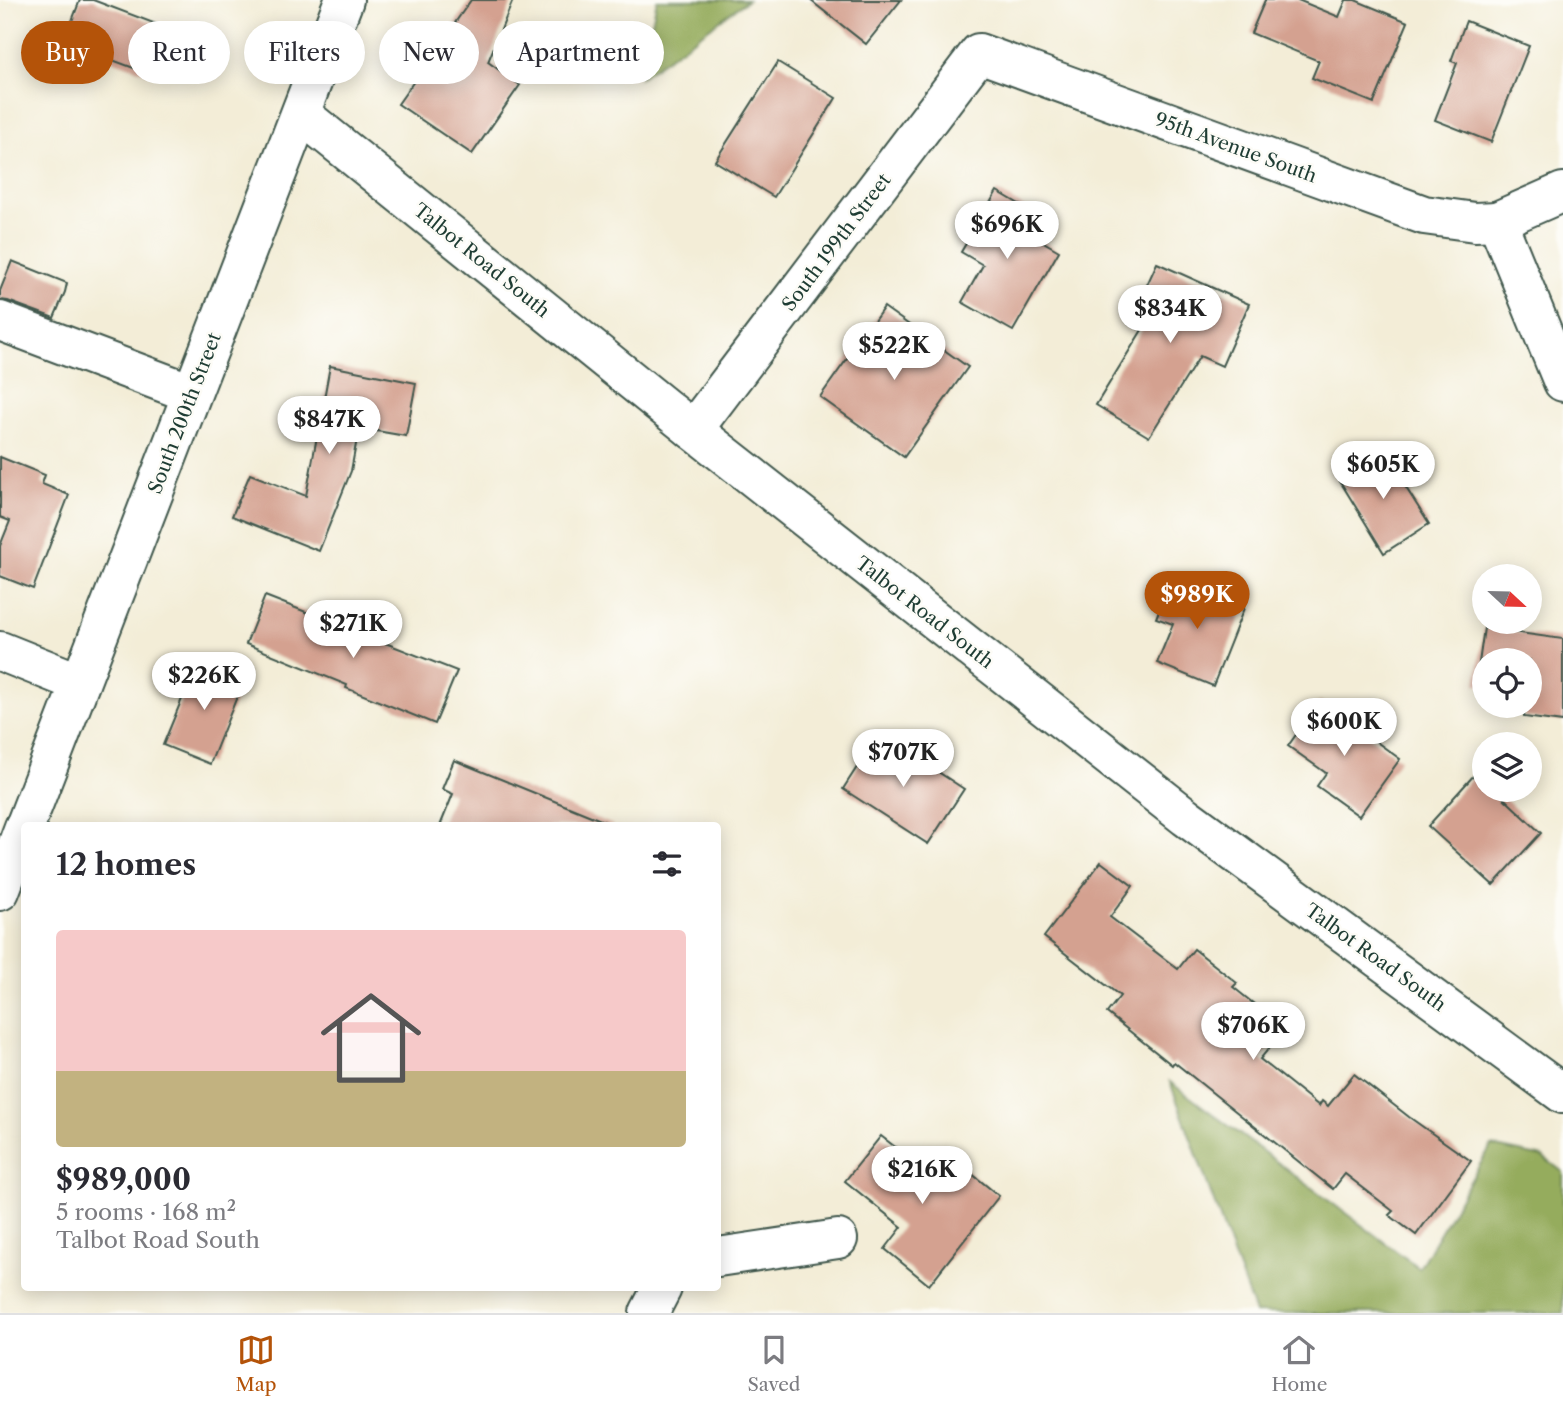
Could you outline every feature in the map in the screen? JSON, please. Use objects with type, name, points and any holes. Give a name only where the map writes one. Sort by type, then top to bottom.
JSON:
[{"type":"street","name":"South 200th Street","points":[[27,822],[344,0]]},
{"type":"street","name":"95th Avenue South","points":[[979,54],[1424,215],[1475,222],[1497,221]]},
{"type":"street","name":"South 199th Street","points":[[693,430],[979,54]]},
{"type":"street","name":"Talbot Road South","points":[[301,114],[693,430],[1186,817],[1563,1094]]},
{"type":"street","points":[[1563,192],[1497,221],[1563,382]]},
{"type":"street","points":[[0,321],[191,393]]},
{"type":"street","points":[[0,651],[80,683]]},
{"type":"street","name":"South 200th Street","points":[[0,891],[21,837]]},
{"type":"street","points":[[721,1257],[838,1239]]},
{"type":"street","points":[[649,1313],[660,1291]]},
{"type":"green space","points":[[657,0],[748,0],[664,61],[664,21],[652,21]]},
{"type":"green space","points":[[1170,1082],[1419,1268],[1491,1146],[1543,1157],[1563,1172],[1563,1313],[1255,1313]]},
{"type":"building","points":[[80,0],[93,0],[148,21],[128,21],[128,66],[114,61],[114,21],[72,21]]},
{"type":"building","points":[[471,0],[513,0],[505,21],[493,21],[493,50],[488,62],[493,66],[493,84],[520,85],[472,154],[398,104],[412,84],[479,84],[479,21],[456,21]]},
{"type":"building","points":[[810,0],[901,0],[866,44]]},
{"type":"building","points":[[1265,0],[1298,0],[1339,17],[1346,0],[1355,0],[1408,22],[1374,103],[1312,78],[1319,61],[1251,33]]},
{"type":"building","points":[[1466,21],[1529,46],[1491,142],[1435,120],[1457,63],[1451,61]]},
{"type":"building","points":[[778,62],[836,98],[774,197],[715,161]]},
{"type":"building","points":[[997,191],[1046,220],[1035,237],[1059,251],[1013,331],[962,302],[983,265],[961,252]]},
{"type":"building","points":[[12,261],[67,283],[54,318],[0,300],[0,291]]},
{"type":"building","points":[[1157,263],[1249,304],[1222,366],[1200,356],[1149,437],[1096,405],[1142,330],[1129,324]]},
{"type":"building","points":[[884,307],[968,367],[904,457],[820,397]]},
{"type":"building","points":[[330,366],[416,383],[406,436],[359,428],[351,471],[319,551],[232,516],[250,474],[306,496]]},
{"type":"building","points":[[1382,450],[1429,524],[1384,553],[1338,478]]},
{"type":"building","points":[[0,457],[45,475],[42,484],[69,495],[33,589],[0,576],[0,546],[10,521],[0,517]]},
{"type":"building","points":[[1172,579],[1244,608],[1213,686],[1157,663],[1173,624],[1156,618]]},
{"type":"building","points":[[265,596],[457,671],[435,724],[246,644]]},
{"type":"building","points":[[1483,634],[1527,634],[1563,639],[1563,722],[1532,718],[1542,718],[1542,648],[1481,648]]},
{"type":"building","points":[[198,660],[244,679],[210,764],[163,745]]},
{"type":"building","points":[[1320,701],[1400,759],[1359,816],[1317,786],[1326,773],[1288,746]]},
{"type":"building","points":[[879,733],[964,789],[928,844],[843,789]]},
{"type":"building","points":[[454,760],[606,822],[442,822],[453,794],[442,789]]},
{"type":"building","points":[[1472,777],[1472,802],[1508,802],[1541,833],[1493,885],[1428,826]]},
{"type":"building","points":[[1101,862],[1133,886],[1110,917],[1178,969],[1194,949],[1237,983],[1233,987],[1285,1029],[1260,1059],[1319,1106],[1322,1101],[1328,1106],[1354,1074],[1471,1161],[1416,1235],[1389,1215],[1393,1211],[1345,1174],[1333,1189],[1174,1062],[1172,1065],[1107,1013],[1120,996],[1044,937]]},
{"type":"building","points":[[881,1136],[934,1177],[950,1156],[999,1196],[929,1285],[885,1249],[902,1227],[845,1181]]}]
